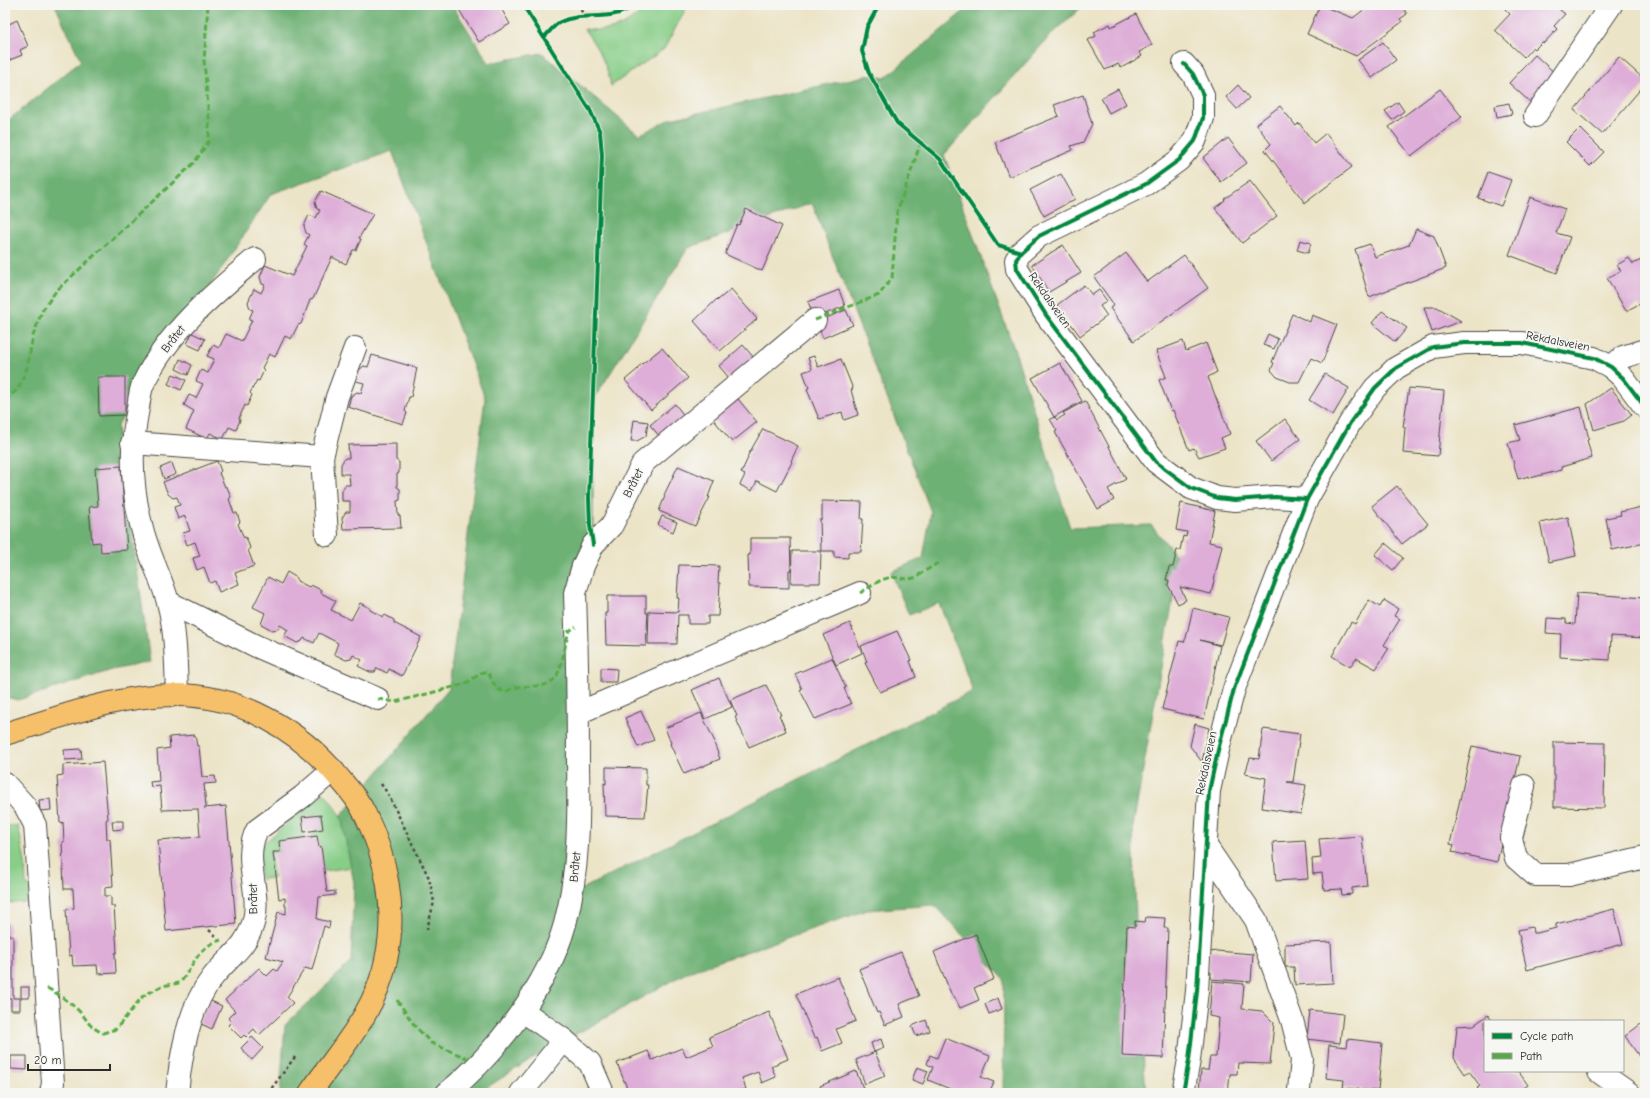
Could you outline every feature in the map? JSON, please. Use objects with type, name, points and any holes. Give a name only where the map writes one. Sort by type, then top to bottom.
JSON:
[{"type":"main road","points":[[5,734],[82,709],[113,701],[177,695],[205,697],[235,705],[262,716],[285,728],[307,745],[333,770],[364,812],[378,846],[386,875],[390,931],[386,960],[378,986],[366,1014],[316,1091]]},
{"type":"street","points":[[1535,116],[1611,5]]},
{"type":"street","name":"Rekdalsveien","points":[[1184,64],[1193,74],[1203,95],[1203,118],[1195,142],[1178,160],[1146,184],[1039,236],[1021,252],[1016,260],[1017,270],[1046,316],[1156,462],[1191,488],[1217,498],[1235,500],[1275,497],[1307,499]]},
{"type":"street","name":"Bråtet","points":[[177,695],[176,659],[168,602],[142,528],[134,490],[132,443],[142,386],[156,361],[183,325],[214,293],[255,259]]},
{"type":"street","name":"Bråtet","points":[[447,1093],[479,1064],[523,1012],[556,949],[564,926],[571,897],[576,865],[579,820],[575,593],[583,566],[593,545],[612,525],[644,463],[815,320]]},
{"type":"street","name":"Rekdalsveien","points":[[1183,1093],[1189,1060],[1197,991],[1209,791],[1234,689],[1307,499],[1350,423],[1375,388],[1396,368],[1433,347],[1464,343],[1522,343],[1594,358],[1611,367],[1623,378],[1645,406]]},
{"type":"street","points":[[327,535],[322,457],[337,397],[355,348]]},
{"type":"street","points":[[1611,367],[1623,358],[1645,350]]},
{"type":"street","points":[[132,443],[322,457]]},
{"type":"street","points":[[578,713],[860,593]]},
{"type":"street","points":[[168,602],[256,646],[378,699]]},
{"type":"street","name":"Bråtet","points":[[177,1093],[188,1031],[194,1009],[211,978],[238,951],[249,936],[254,918],[251,857],[253,838],[257,830],[302,797],[333,770]]},
{"type":"street","points":[[5,784],[24,806],[34,825],[53,1083],[51,1093]]},
{"type":"street","points":[[1524,786],[1511,838],[1516,858],[1535,875],[1569,875],[1645,857]]},
{"type":"street","points":[[1206,846],[1256,920],[1292,1020],[1302,1059],[1299,1090]]},
{"type":"street","points":[[523,1012],[564,1040],[590,1063],[603,1093]]},
{"type":"street","points":[[520,1093],[564,1040]]},
{"type":"street","points":[[1599,1072],[1629,1093]]},
{"type":"path","points":[[577,5],[584,16]]},
{"type":"path","points":[[578,18],[592,16]]},
{"type":"path","points":[[381,784],[388,794],[429,878],[434,902],[427,929]]},
{"type":"path","points":[[268,1093],[271,1086],[295,1057]]},
{"type":"green space","points":[[55,5],[452,5],[489,63],[542,53],[639,135],[670,119],[870,75],[885,78],[971,5],[1084,5],[1048,38],[944,155],[1017,357],[1070,528],[1151,525],[1180,560],[1133,826],[1138,982],[1146,1093],[1003,1093],[1004,979],[934,905],[867,910],[688,972],[533,1058],[478,1093],[280,1093],[285,1025],[351,962],[354,883],[341,816],[449,688],[485,398],[392,151],[271,194],[117,426],[150,662],[112,670],[18,700],[5,697],[5,123],[81,61]],"holes":[[[812,203],[931,512],[923,558],[891,572],[909,615],[939,603],[973,691],[574,893],[575,593],[593,545],[593,401],[688,248]]]},
{"type":"green space","points":[[650,5],[688,5],[664,49],[611,86],[607,70],[601,56],[584,29],[605,30],[620,26],[634,18]]},
{"type":"green space","points":[[324,792],[346,827],[360,866],[324,871],[320,846],[270,853],[274,878],[261,879],[259,857],[263,844]],"holes":[[[315,813],[324,823],[308,839],[299,829]]]},
{"type":"green space","points":[[18,825],[25,862],[26,885],[33,887],[33,902],[7,903],[5,899],[5,827]]},
{"type":"building","points":[[456,5],[499,5],[510,24],[479,42]]},
{"type":"building","points":[[1320,5],[1353,18],[1370,5],[1401,5],[1407,14],[1400,19],[1402,22],[1356,56],[1307,34]]},
{"type":"building","points":[[1501,5],[1562,5],[1564,6],[1560,10],[1565,14],[1554,26],[1557,29],[1544,43],[1542,42],[1535,49],[1533,47],[1524,57],[1495,30],[1510,14]]},
{"type":"building","points":[[1136,14],[1152,45],[1139,52],[1142,56],[1121,68],[1118,64],[1105,70],[1088,40],[1096,36],[1094,32],[1110,24],[1111,27]]},
{"type":"building","points":[[5,15],[9,24],[17,20],[28,46],[20,50],[22,55],[5,62]]},
{"type":"building","points":[[1383,42],[1396,60],[1372,78],[1358,60]]},
{"type":"building","points":[[1535,55],[1557,75],[1531,103],[1509,83]]},
{"type":"building","points":[[1619,57],[1645,80],[1645,84],[1602,134],[1574,110]]},
{"type":"building","points":[[1238,85],[1249,98],[1237,109],[1226,97]]},
{"type":"building","points":[[1118,89],[1126,104],[1109,113],[1101,98]]},
{"type":"building","points":[[1440,89],[1462,117],[1411,156],[1389,127]]},
{"type":"building","points":[[1083,95],[1092,124],[1083,142],[1071,146],[1073,150],[1009,177],[995,142],[1059,116],[1054,105]]},
{"type":"building","points":[[1398,102],[1404,111],[1392,120],[1385,111]]},
{"type":"building","points":[[1509,103],[1512,114],[1497,117],[1495,106]]},
{"type":"building","points":[[1280,106],[1296,126],[1299,123],[1314,143],[1326,133],[1352,167],[1305,203],[1265,150],[1271,144],[1256,124]]},
{"type":"building","points":[[1580,128],[1604,152],[1590,166],[1566,142]]},
{"type":"building","points":[[1228,138],[1247,163],[1221,182],[1203,158]]},
{"type":"building","points":[[1488,172],[1511,180],[1501,206],[1478,198]]},
{"type":"building","points":[[1061,174],[1075,199],[1044,216],[1030,190]]},
{"type":"building","points":[[1250,181],[1277,216],[1242,243],[1215,208],[1225,200],[1224,199]]},
{"type":"building","points":[[321,191],[373,214],[359,238],[361,239],[356,250],[353,250],[346,264],[332,257],[313,299],[310,300],[301,324],[298,325],[291,339],[285,336],[275,357],[269,354],[262,368],[264,370],[259,381],[257,380],[250,393],[252,395],[247,406],[245,405],[239,418],[240,420],[236,430],[229,427],[223,439],[210,433],[207,439],[186,429],[194,411],[184,405],[189,395],[196,398],[203,384],[196,381],[201,370],[208,373],[214,359],[207,356],[213,345],[219,348],[226,334],[242,341],[252,320],[249,319],[253,310],[250,309],[248,302],[254,289],[261,293],[265,285],[262,284],[260,277],[265,265],[292,276],[307,246],[304,244],[309,235],[306,233],[304,226],[309,215],[316,218],[320,210],[317,209],[315,202]]},
{"type":"building","points":[[1530,197],[1565,209],[1556,233],[1570,237],[1557,273],[1509,255]]},
{"type":"building","points":[[746,209],[782,226],[762,271],[725,254],[737,224],[739,225]]},
{"type":"building","points":[[1416,229],[1434,236],[1446,268],[1369,297],[1355,249],[1370,244],[1375,257],[1409,245]]},
{"type":"building","points":[[1300,240],[1311,243],[1308,253],[1297,250]]},
{"type":"building","points":[[1063,245],[1081,273],[1049,292],[1032,265]]},
{"type":"building","points":[[1126,253],[1147,282],[1184,255],[1208,288],[1134,341],[1110,308],[1114,305],[1094,277]]},
{"type":"building","points":[[1629,258],[1633,264],[1645,258],[1645,305],[1641,308],[1639,304],[1626,311],[1607,278],[1621,271],[1617,265]]},
{"type":"building","points":[[1084,285],[1092,295],[1099,290],[1107,301],[1100,306],[1107,316],[1080,336],[1057,305]]},
{"type":"building","points":[[731,289],[757,319],[720,351],[694,321],[717,299],[718,300]]},
{"type":"building","points":[[839,290],[845,306],[815,318],[808,302]]},
{"type":"building","points":[[1424,307],[1437,307],[1461,321],[1432,332]]},
{"type":"building","points":[[846,310],[853,325],[823,338],[816,322]]},
{"type":"building","points":[[1382,311],[1407,328],[1395,342],[1372,323]]},
{"type":"building","points":[[1292,314],[1310,322],[1312,315],[1337,325],[1322,363],[1311,358],[1299,382],[1290,382],[1277,377],[1271,370],[1274,363],[1272,362]]},
{"type":"building","points":[[192,333],[205,339],[200,350],[187,344]]},
{"type":"building","points":[[1268,334],[1278,339],[1274,349],[1263,345]]},
{"type":"building","points":[[1183,341],[1186,351],[1206,343],[1217,372],[1208,377],[1230,434],[1221,438],[1225,448],[1199,457],[1194,448],[1189,450],[1159,380],[1166,377],[1156,351]]},
{"type":"building","points":[[743,345],[754,358],[730,379],[719,366]]},
{"type":"building","points":[[662,348],[688,378],[651,410],[625,380],[638,369],[637,368]]},
{"type":"building","points":[[372,355],[417,368],[411,397],[409,397],[405,411],[407,413],[403,424],[348,407],[351,396],[357,392],[361,393],[364,383],[356,381],[359,370],[364,366],[368,367]]},
{"type":"building","points":[[814,356],[818,367],[841,359],[853,389],[851,390],[858,415],[844,420],[842,412],[819,419],[807,389],[809,388],[803,372],[812,369],[808,358]]},
{"type":"building","points":[[180,359],[192,365],[188,375],[176,369]]},
{"type":"building","points":[[1060,363],[1082,401],[1054,417],[1032,378]]},
{"type":"building","points":[[173,374],[186,380],[181,390],[168,384]]},
{"type":"building","points":[[1325,374],[1349,388],[1333,415],[1309,400]]},
{"type":"building","points":[[98,377],[125,377],[125,415],[99,416]]},
{"type":"building","points":[[1409,388],[1444,391],[1438,456],[1403,453],[1405,427],[1403,427]]},
{"type":"building","points":[[1611,388],[1632,415],[1624,421],[1594,430],[1587,404]]},
{"type":"building","points":[[738,399],[757,422],[732,442],[713,419]]},
{"type":"building","points":[[1085,401],[1126,479],[1108,489],[1114,500],[1098,509],[1055,432],[1057,431],[1050,419],[1055,417],[1057,420],[1065,415],[1063,413]]},
{"type":"building","points":[[675,404],[685,417],[661,438],[650,425]]},
{"type":"building","points":[[1581,407],[1592,458],[1561,467],[1562,470],[1530,478],[1529,476],[1518,479],[1508,443],[1520,440],[1515,425]]},
{"type":"building","points":[[1285,419],[1300,439],[1271,461],[1256,441]]},
{"type":"building","points":[[634,420],[648,422],[646,436],[637,441],[631,441]]},
{"type":"building","points":[[763,429],[798,446],[791,461],[792,462],[777,491],[757,481],[752,491],[740,485],[745,475],[741,473],[748,458],[747,457]]},
{"type":"building","points":[[396,444],[396,460],[399,462],[397,487],[400,489],[400,500],[397,501],[401,528],[343,529],[342,518],[346,512],[350,512],[350,501],[342,501],[342,491],[345,485],[350,485],[349,474],[341,474],[341,464],[345,458],[349,458],[348,445]]},
{"type":"building","points":[[217,461],[221,471],[219,473],[231,497],[229,499],[234,513],[237,513],[240,522],[238,524],[244,538],[246,537],[250,548],[248,550],[254,566],[235,573],[239,584],[219,592],[215,581],[210,583],[204,567],[197,570],[193,558],[200,556],[195,542],[187,545],[183,533],[190,531],[185,516],[178,519],[174,507],[180,505],[177,497],[173,498],[168,494],[163,482]]},
{"type":"building","points":[[172,463],[176,474],[164,479],[160,468]]},
{"type":"building","points":[[121,466],[127,550],[101,552],[100,542],[92,543],[89,507],[98,506],[95,468]]},
{"type":"building","points":[[678,466],[714,481],[708,497],[710,497],[695,526],[659,511],[665,496],[664,495]]},
{"type":"building","points":[[1397,486],[1428,524],[1402,544],[1372,506]]},
{"type":"building","points":[[822,501],[862,502],[861,519],[863,519],[861,552],[848,552],[848,558],[834,557],[834,551],[821,551],[820,519],[822,519]]},
{"type":"building","points":[[1181,503],[1215,511],[1209,542],[1222,545],[1211,594],[1180,587],[1186,600],[1178,604],[1168,585],[1169,580],[1166,580],[1169,567],[1173,567],[1177,550],[1180,550],[1183,536],[1186,537],[1187,532],[1176,530]]},
{"type":"building","points":[[1642,507],[1645,514],[1645,543],[1612,550],[1606,518],[1621,515],[1620,512]]},
{"type":"building","points":[[662,516],[677,522],[673,532],[658,525]]},
{"type":"building","points":[[1568,517],[1576,556],[1549,562],[1540,523]]},
{"type":"building","points":[[750,538],[790,538],[791,570],[789,570],[789,588],[749,587],[748,555],[750,555]]},
{"type":"building","points":[[1385,543],[1403,558],[1393,570],[1375,555]]},
{"type":"building","points":[[792,551],[821,551],[820,583],[791,583]]},
{"type":"building","points":[[679,565],[719,566],[718,583],[720,583],[718,616],[708,616],[708,624],[688,624],[688,615],[678,615],[677,644],[648,644],[649,611],[678,612],[679,598],[677,598]]},
{"type":"building","points":[[287,572],[297,578],[297,581],[309,587],[311,585],[321,590],[321,593],[336,601],[331,610],[351,620],[360,603],[383,617],[385,615],[394,620],[394,623],[421,637],[402,676],[389,669],[387,673],[377,668],[375,672],[370,672],[358,666],[362,660],[353,655],[351,659],[346,660],[334,654],[338,643],[319,633],[314,643],[304,638],[302,641],[297,643],[284,636],[288,630],[280,625],[278,629],[272,630],[261,624],[265,613],[253,607],[268,577],[281,584]]},
{"type":"building","points":[[1577,593],[1645,598],[1645,638],[1611,636],[1610,660],[1560,657],[1561,634],[1546,633],[1547,618],[1566,619],[1566,623],[1575,624]]},
{"type":"building","points":[[607,596],[646,596],[646,613],[648,613],[646,646],[606,645],[605,613],[607,613]]},
{"type":"building","points":[[1369,600],[1380,607],[1384,600],[1398,609],[1394,616],[1400,619],[1384,645],[1389,648],[1376,669],[1356,658],[1350,667],[1332,656],[1351,622],[1355,624]]},
{"type":"building","points":[[1193,608],[1229,617],[1221,645],[1200,640],[1220,646],[1204,719],[1162,709],[1179,641],[1184,642],[1186,638]]},
{"type":"building","points":[[850,623],[862,653],[836,665],[823,635]]},
{"type":"building","points":[[897,631],[911,660],[910,661],[916,677],[880,692],[865,663],[867,662],[861,646]]},
{"type":"building","points":[[832,658],[846,688],[844,688],[851,704],[815,719],[800,690],[802,689],[795,674]]},
{"type":"building","points":[[601,668],[617,669],[616,682],[601,682]]},
{"type":"building","points":[[719,678],[732,707],[705,719],[692,690]]},
{"type":"building","points":[[766,685],[781,715],[779,715],[786,731],[749,747],[735,717],[737,716],[730,700]]},
{"type":"building","points":[[641,711],[654,740],[638,747],[625,718]]},
{"type":"building","points":[[701,713],[715,742],[714,743],[720,759],[684,774],[670,744],[671,743],[665,728]]},
{"type":"building","points":[[1195,724],[1209,728],[1202,762],[1190,746]]},
{"type":"building","points":[[1263,729],[1300,734],[1293,782],[1287,782],[1306,785],[1301,814],[1262,808],[1266,778],[1245,774],[1250,758],[1259,759]]},
{"type":"building","points":[[195,735],[197,746],[199,746],[202,777],[215,776],[216,783],[204,784],[206,807],[204,808],[226,806],[236,924],[166,931],[158,840],[200,837],[198,809],[162,810],[160,786],[151,787],[150,782],[159,781],[157,750],[170,748],[169,737]]},
{"type":"building","points":[[1554,742],[1605,743],[1604,808],[1554,807]]},
{"type":"building","points":[[1472,746],[1520,756],[1497,862],[1452,852],[1454,845],[1450,844]]},
{"type":"building","points":[[81,749],[82,759],[65,760],[64,750]]},
{"type":"building","points":[[103,762],[108,819],[106,820],[107,839],[110,839],[113,886],[105,887],[105,896],[111,896],[111,906],[114,906],[117,952],[115,953],[116,973],[98,974],[97,965],[73,966],[72,955],[69,956],[66,909],[74,908],[73,889],[64,889],[62,842],[64,842],[63,822],[60,823],[57,776],[63,775],[63,765]]},
{"type":"building","points":[[606,767],[646,768],[646,785],[648,785],[645,817],[605,816],[604,783],[606,784]]},
{"type":"building","points":[[50,799],[51,810],[40,811],[39,800]]},
{"type":"building","points":[[321,815],[323,829],[304,832],[302,817]]},
{"type":"building","points":[[112,821],[123,821],[123,829],[113,830]]},
{"type":"building","points":[[317,836],[319,847],[321,846],[327,892],[335,891],[335,895],[319,897],[317,919],[330,922],[329,928],[324,926],[312,970],[305,968],[287,997],[293,1003],[259,1035],[254,1029],[246,1037],[244,1035],[241,1038],[228,1025],[231,1022],[228,1018],[235,1011],[225,1000],[259,968],[267,976],[274,969],[277,971],[283,962],[266,957],[278,912],[286,914],[285,898],[279,899],[273,852],[280,852],[279,841]]},
{"type":"building","points":[[1362,836],[1367,886],[1352,888],[1352,894],[1342,895],[1341,889],[1324,890],[1322,873],[1313,874],[1312,859],[1321,858],[1319,839]]},
{"type":"building","points":[[1305,840],[1308,879],[1276,881],[1273,842]]},
{"type":"building","points":[[1614,909],[1623,944],[1527,970],[1518,930],[1532,927],[1533,933],[1537,933],[1556,928],[1556,924]]},
{"type":"building","points":[[1146,917],[1165,918],[1164,928],[1168,928],[1163,1058],[1122,1056],[1127,926],[1135,927],[1135,921],[1145,922]]},
{"type":"building","points":[[5,923],[9,923],[9,936],[13,936],[13,998],[20,998],[20,1010],[11,1010],[11,998],[5,998]]},
{"type":"building","points":[[976,934],[994,979],[974,988],[979,1000],[960,1008],[954,996],[952,996],[934,952]]},
{"type":"building","points":[[1331,942],[1333,983],[1295,985],[1294,967],[1285,967],[1285,944]]},
{"type":"building","points":[[1217,951],[1253,954],[1251,982],[1211,979],[1211,972],[1209,972],[1210,952]]},
{"type":"building","points":[[901,952],[919,996],[899,1004],[904,1017],[885,1025],[879,1012],[877,1013],[859,969]]},
{"type":"building","points":[[838,977],[856,1021],[836,1029],[842,1043],[822,1051],[817,1037],[814,1038],[796,994]]},
{"type":"building","points":[[1212,981],[1244,984],[1242,1009],[1262,1011],[1274,1023],[1270,1064],[1238,1063],[1237,1074],[1230,1074],[1228,1093],[1199,1091],[1201,1070],[1208,1070],[1210,1057],[1216,1057],[1219,1018],[1209,1016]]},
{"type":"building","points":[[21,987],[29,987],[29,998],[21,998]]},
{"type":"building","points":[[998,998],[1002,1009],[989,1014],[985,1004]]},
{"type":"building","points":[[209,1000],[222,1006],[212,1029],[199,1023]]},
{"type":"building","points":[[1310,1010],[1343,1014],[1340,1043],[1307,1039]]},
{"type":"building","points":[[769,1012],[788,1059],[771,1066],[776,1077],[762,1083],[758,1072],[742,1078],[746,1089],[736,1093],[629,1093],[617,1063],[648,1051],[652,1060],[682,1048],[686,1057],[713,1046],[709,1037]]},
{"type":"building","points":[[1488,1015],[1491,1020],[1484,1020],[1484,1072],[1519,1072],[1528,1085],[1524,1088],[1526,1088],[1530,1093],[1481,1093],[1477,1088],[1480,1086],[1469,1071],[1465,1074],[1454,1058],[1457,1026],[1474,1025]]},
{"type":"building","points":[[926,1020],[930,1031],[916,1036],[912,1026]]},
{"type":"building","points":[[1645,1021],[1645,1056],[1641,1059],[1625,1036]]},
{"type":"building","points":[[252,1037],[263,1048],[252,1060],[241,1048]]},
{"type":"building","points":[[945,1038],[990,1056],[981,1077],[994,1082],[989,1093],[960,1093],[928,1080],[933,1067],[927,1064],[930,1055],[937,1058]]},
{"type":"building","points":[[881,1039],[884,1048],[874,1052],[871,1043]]},
{"type":"building","points":[[1348,1039],[1382,1043],[1378,1091],[1343,1088],[1344,1080],[1326,1078],[1329,1045],[1347,1047]]},
{"type":"building","points":[[875,1052],[885,1076],[865,1084],[856,1060]]},
{"type":"building","points":[[11,1056],[27,1056],[27,1070],[11,1069]]},
{"type":"building","points":[[917,1067],[928,1071],[923,1084],[912,1080]]},
{"type":"building","points":[[856,1071],[865,1093],[823,1093],[820,1086]]},
{"type":"marked path","points":[[5,400],[18,389],[27,368],[33,336],[42,311],[56,291],[194,163],[209,141],[209,118],[204,61],[208,5]]},
{"type":"marked path","points":[[815,320],[879,295],[892,278],[897,212],[921,142]]},
{"type":"marked path","points":[[860,593],[881,580],[891,577],[908,579],[914,578],[941,561]]},
{"type":"marked path","points":[[378,699],[395,702],[415,697],[465,684],[483,672],[488,673],[498,689],[503,691],[549,683],[557,675],[559,670],[569,631],[576,627]]},
{"type":"marked path","points":[[47,988],[71,1004],[91,1025],[103,1033],[116,1029],[143,996],[162,986],[180,983],[202,951],[213,943],[221,940]]},
{"type":"marked path","points":[[397,1000],[415,1026],[431,1043],[467,1058]]},
{"type":"cycle path","points":[[523,5],[590,110],[600,132],[602,155],[589,498],[590,525],[593,545]]},
{"type":"cycle path","points":[[544,37],[560,22],[578,17],[617,14],[634,5]]},
{"type":"cycle path","points":[[879,5],[867,27],[862,51],[869,73],[897,123],[940,159],[998,245],[1021,252]]},
{"type":"cycle path","points":[[1184,64],[1193,74],[1203,95],[1203,118],[1195,141],[1179,160],[1146,184],[1039,236],[1021,252],[1016,260],[1017,269],[1046,315],[1156,462],[1191,488],[1217,498],[1235,500],[1275,497],[1307,499]]},
{"type":"cycle path","points":[[1183,1093],[1189,1060],[1197,991],[1209,791],[1218,750],[1234,689],[1307,499],[1350,423],[1375,388],[1396,368],[1433,347],[1464,343],[1522,343],[1594,358],[1611,367],[1623,378],[1645,407]]}]
